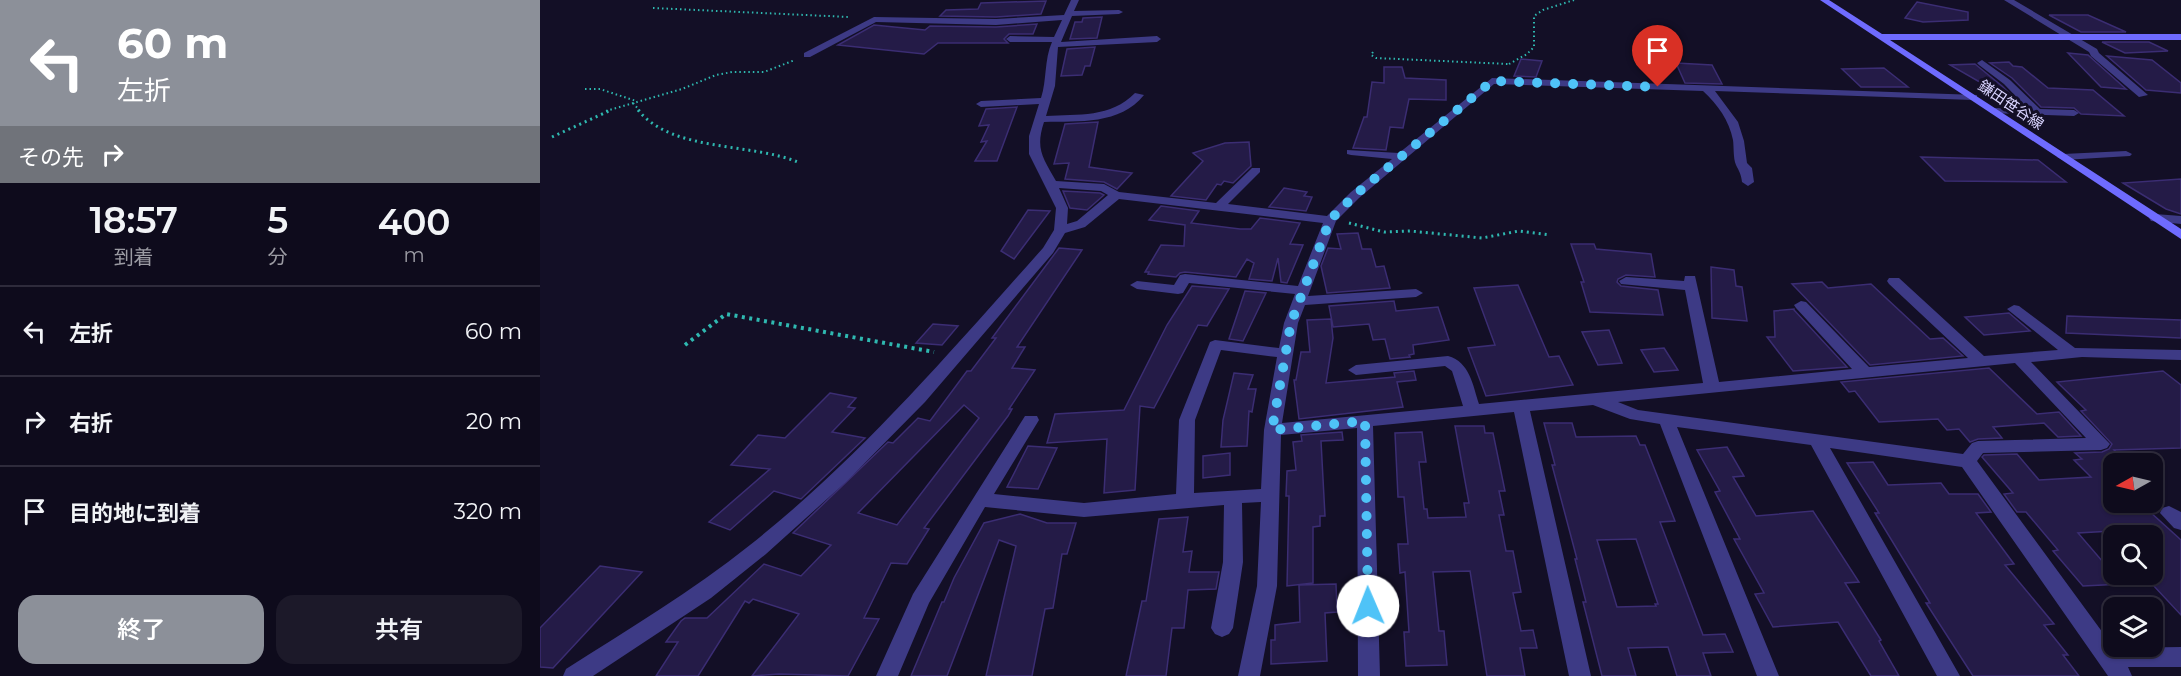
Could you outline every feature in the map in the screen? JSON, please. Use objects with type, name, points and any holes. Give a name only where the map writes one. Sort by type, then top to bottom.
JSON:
[{"type":"street","name":"鎌田笹谷線","points":[[1824,0],[2181,235]]},
{"type":"street","points":[[2008,0],[2074,37],[2094,51],[2094,54],[2142,95]]},
{"type":"street","points":[[574,676],[704,592],[759,549],[841,476],[919,398],[1048,250],[1060,230],[1062,208],[1035,154],[1034,136],[1050,86],[1052,52],[1071,10]]},
{"type":"street","points":[[807,55],[874,19],[996,22],[1071,10],[1119,12]]},
{"type":"street","points":[[1881,37],[2181,37]]},
{"type":"street","points":[[1010,39],[1057,42],[1157,39]]},
{"type":"street","points":[[1982,63],[2007,82],[2037,112]]},
{"type":"street","points":[[1249,676],[1267,586],[1272,430],[1285,353],[1291,323],[1330,220],[1400,156],[1492,81],[1973,97]]},
{"type":"street","points":[[1706,88],[1730,116],[1740,140],[1741,164],[1746,168],[1748,182]]},
{"type":"street","points":[[1040,119],[1110,114],[1130,106],[1139,95]]},
{"type":"street","points":[[981,104],[1046,101]]},
{"type":"street","points":[[1994,111],[2074,113]]},
{"type":"street","points":[[1351,152],[1400,156]]},
{"type":"street","points":[[2063,157],[2126,154]]},
{"type":"street","points":[[1219,207],[1256,171]]},
{"type":"street","points":[[1052,184],[1104,188],[1116,195],[1330,220]]},
{"type":"street","points":[[1060,230],[1081,224],[1116,195]]},
{"type":"street","points":[[2155,218],[2181,220]]},
{"type":"street","points":[[1137,285],[1178,290],[1185,278],[1302,296],[1416,292]]},
{"type":"street","points":[[1626,281],[1690,282],[1712,388]]},
{"type":"street","points":[[1894,281],[1981,362]]},
{"type":"street","points":[[1801,304],[1864,373]]},
{"type":"street","points":[[2014,309],[2072,353]]},
{"type":"street","points":[[1185,500],[1187,420],[1215,345],[1285,353]]},
{"type":"street","points":[[1272,430],[2072,353],[2181,355]]},
{"type":"street","points":[[1968,461],[1978,447],[2101,444],[2019,358]]},
{"type":"street","points":[[1356,370],[1448,361],[1459,369],[1473,411]]},
{"type":"street","points":[[1594,399],[1636,415],[1968,461],[2121,676]]},
{"type":"street","points":[[1521,406],[1580,676]]},
{"type":"street","points":[[1666,419],[1768,676]]},
{"type":"street","points":[[887,676],[920,600],[1031,420]]},
{"type":"street","points":[[1365,421],[1369,676]]},
{"type":"street","points":[[1817,440],[1949,676]]},
{"type":"street","points":[[980,500],[1084,510],[1185,500],[1269,495]]},
{"type":"street","points":[[1222,628],[1233,562],[1233,497]]},
{"type":"street","points":[[2108,658],[2181,657]]},
{"type":"path","points":[[1492,81],[1494,74],[1527,54],[1534,46],[1534,16],[1539,10],[1569,4],[1574,0]]},
{"type":"path","points":[[653,8],[874,19]]},
{"type":"path","points":[[1373,52],[1371,55],[1376,58],[1508,64]]},
{"type":"path","points":[[552,136],[600,113],[682,89],[716,75],[771,70],[807,55]]},
{"type":"path","points":[[585,89],[600,89],[638,101]]},
{"type":"path","points":[[633,103],[646,119],[678,134],[710,144],[779,154],[800,163]]},
{"type":"path","points":[[1330,220],[1384,232],[1410,231],[1482,238],[1525,231],[1550,235]]},
{"type":"path","points":[[685,345],[726,314],[957,356]]},
{"type":"building","points":[[1046,1],[1041,14],[996,17],[940,16],[946,10],[978,9],[981,3]]},
{"type":"building","points":[[1917,2],[1968,12],[1968,20],[1923,22],[1905,18]]},
{"type":"building","points":[[2049,15],[2088,15],[2126,32],[2081,32]]},
{"type":"building","points":[[1102,17],[1097,38],[1070,39],[1075,22],[1082,22],[1083,18]]},
{"type":"building","points":[[1037,24],[1033,34],[1009,34],[1004,39],[1008,43],[938,43],[924,54],[838,45],[874,25],[925,30],[930,26],[996,27]]},
{"type":"building","points":[[2102,42],[2149,42],[2168,51],[2125,53]]},
{"type":"building","points":[[1095,47],[1090,66],[1085,66],[1082,75],[1061,76],[1067,49]]},
{"type":"building","points":[[2068,53],[2088,55],[2126,89],[2101,87]]},
{"type":"building","points":[[2107,56],[2152,60],[2181,83],[2181,93],[2146,90]]},
{"type":"building","points":[[1521,59],[1542,61],[1536,77],[1514,76]]},
{"type":"building","points":[[2009,62],[2013,66],[2022,67],[2048,88],[2093,90],[2124,116],[2081,114],[2074,108],[2041,107],[2012,78],[1990,63]]},
{"type":"building","points":[[1676,63],[1712,65],[1722,84],[1685,83]]},
{"type":"building","points":[[1975,64],[2002,86],[2023,107],[1950,65]]},
{"type":"building","points":[[1384,67],[1402,67],[1405,78],[1446,80],[1446,100],[1409,99],[1403,128],[1390,127],[1386,150],[1353,148],[1364,117],[1367,117],[1372,82],[1384,83]]},
{"type":"building","points":[[1884,68],[1908,87],[1861,87],[1842,69]]},
{"type":"building","points":[[1017,107],[997,161],[975,161],[987,141],[981,142],[989,125],[979,126],[986,109]]},
{"type":"building","points":[[1098,122],[1089,167],[1132,173],[1117,189],[1104,182],[1065,179],[1069,163],[1054,164],[1065,124]]},
{"type":"building","points":[[1249,142],[1251,166],[1233,183],[1224,181],[1221,185],[1217,184],[1206,200],[1171,196],[1203,161],[1193,153],[1225,143]]},
{"type":"building","points":[[1921,157],[2038,160],[2066,182],[1945,181]]},
{"type":"building","points":[[2181,179],[2181,214],[2166,209],[2123,183]]},
{"type":"building","points":[[1284,188],[1307,192],[1304,196],[1312,197],[1306,211],[1269,207]]},
{"type":"building","points":[[1063,191],[1104,195],[1087,210],[1070,208]]},
{"type":"building","points":[[1161,206],[1199,211],[1191,223],[1240,229],[1251,229],[1260,218],[1300,223],[1290,244],[1303,245],[1287,283],[1281,282],[1278,258],[1272,281],[1249,279],[1254,263],[1247,259],[1236,277],[1185,272],[1176,277],[1148,274],[1149,272],[1145,272],[1161,245],[1184,246],[1185,225],[1149,220]]},
{"type":"building","points":[[1028,210],[1050,211],[1014,259],[1001,251]]},
{"type":"building","points":[[1358,233],[1362,249],[1371,249],[1376,267],[1384,266],[1390,288],[1327,293],[1321,266],[1328,248],[1341,249],[1337,234]]},
{"type":"building","points":[[1571,244],[1594,244],[1596,249],[1651,254],[1655,277],[1626,275],[1617,282],[1621,286],[1658,290],[1663,315],[1590,312],[1581,282],[1584,282]]},
{"type":"building","points":[[1059,248],[1082,250],[1017,347],[1025,347],[1012,368],[1035,370],[1009,409],[1012,409],[1008,416],[924,528],[929,529],[907,564],[891,563],[864,618],[879,619],[848,676],[779,674],[752,676],[799,614],[753,599],[749,603],[745,601],[698,676],[656,676],[678,642],[666,642],[685,618],[707,618],[764,564],[801,576],[831,545],[793,533],[888,442],[893,443],[918,418],[930,421],[967,371],[971,371],[996,338],[992,338]],"holes":[[[964,405],[979,418],[897,525],[858,513]]]},
{"type":"building","points":[[1711,267],[1734,270],[1736,286],[1742,287],[1747,321],[1712,318]]},
{"type":"building","points":[[1822,282],[1828,288],[1871,284],[1930,339],[1943,338],[1963,356],[1870,365],[1792,284]]},
{"type":"building","points":[[1518,285],[1549,357],[1559,356],[1573,385],[1486,396],[1468,348],[1495,345],[1474,288]]},
{"type":"building","points":[[1192,286],[1229,289],[1207,326],[1198,325],[1154,408],[1140,406],[1135,490],[1104,493],[1107,439],[1047,443],[1055,414],[1124,410],[1167,325]]},
{"type":"building","points":[[1245,291],[1266,293],[1243,341],[1229,339]]},
{"type":"building","points":[[1394,301],[1396,311],[1438,307],[1449,340],[1413,345],[1414,354],[1409,355],[1410,357],[1390,359],[1385,339],[1373,340],[1369,324],[1333,327],[1329,306]]},
{"type":"building","points":[[1794,309],[1847,367],[1793,371],[1767,337],[1775,337],[1774,311]]},
{"type":"building","points":[[2009,313],[2030,331],[1984,335],[1965,317]]},
{"type":"building","points":[[2067,316],[2181,320],[2181,338],[2066,333]]},
{"type":"building","points":[[1331,319],[1333,338],[1326,383],[1395,377],[1394,373],[1414,371],[1416,380],[1397,382],[1403,407],[1299,419],[1294,380],[1296,380],[1301,352],[1310,352],[1307,320]]},
{"type":"building","points":[[933,324],[958,326],[942,345],[916,343]]},
{"type":"building","points":[[1609,330],[1622,363],[1598,365],[1582,332]]},
{"type":"building","points":[[1664,348],[1678,370],[1654,372],[1641,350]]},
{"type":"building","points":[[1989,368],[2037,414],[2059,412],[2081,436],[2058,437],[2044,423],[1993,427],[2002,438],[1978,439],[1970,442],[1959,429],[1947,430],[1938,419],[1879,422],[1855,391],[1849,392],[1841,382]]},
{"type":"building","points":[[2163,371],[2181,385],[2181,448],[2114,450],[2117,453],[2103,453],[2103,513],[2151,513],[2181,540],[2181,615],[2153,585],[2163,585],[2163,525],[2103,525],[2103,532],[2078,533],[2103,562],[2103,585],[2083,586],[2053,551],[2058,550],[2026,512],[2017,512],[2004,494],[2013,493],[1982,457],[1984,455],[2017,454],[2039,480],[2091,477],[2074,460],[2082,459],[2075,453],[2102,452],[2109,449],[2112,444],[2081,411],[2086,410],[2057,382]]},
{"type":"building","points":[[1234,373],[1253,375],[1248,389],[1256,389],[1252,412],[1249,411],[1247,446],[1221,447],[1223,420]]},
{"type":"building","points":[[830,393],[856,398],[848,407],[855,408],[832,432],[865,438],[801,499],[774,491],[730,530],[709,522],[770,469],[731,465],[758,435],[785,438]]},
{"type":"building","points":[[1544,423],[1572,423],[1576,437],[1636,436],[1640,445],[1645,445],[1675,521],[1660,522],[1703,635],[1725,634],[1733,652],[1703,653],[1711,676],[1677,676],[1668,647],[1628,648],[1636,676],[1602,676],[1583,602],[1586,602],[1575,559],[1577,559],[1552,465],[1555,465]],"holes":[[[1636,539],[1658,604],[1655,604],[1656,606],[1617,607],[1597,540]]]},
{"type":"building","points":[[1455,426],[1484,426],[1485,433],[1493,433],[1505,491],[1499,491],[1504,515],[1499,515],[1506,551],[1513,551],[1521,592],[1513,593],[1521,631],[1533,630],[1537,648],[1520,648],[1525,676],[1487,676],[1470,571],[1433,572],[1439,631],[1444,631],[1447,665],[1406,666],[1404,632],[1409,632],[1405,572],[1400,573],[1398,544],[1408,544],[1404,497],[1398,497],[1395,433],[1422,432],[1426,462],[1419,462],[1424,509],[1427,509],[1428,518],[1466,517],[1464,503],[1469,503]]},
{"type":"building","points":[[1342,432],[1343,440],[1321,441],[1325,516],[1320,516],[1320,526],[1313,527],[1313,583],[1287,586],[1289,496],[1286,496],[1287,471],[1296,470],[1293,442],[1302,441],[1301,435]]},
{"type":"building","points":[[1028,446],[1057,448],[1038,489],[1007,487]]},
{"type":"building","points":[[1727,447],[1744,476],[1733,477],[1756,516],[1813,511],[1859,582],[1845,583],[1881,640],[1879,641],[1899,676],[1871,676],[1838,622],[1773,627],[1755,594],[1764,593],[1734,539],[1740,539],[1715,492],[1720,491],[1697,450]]},
{"type":"building","points":[[1230,453],[1230,475],[1203,478],[1203,456]]},
{"type":"building","points":[[1873,462],[1888,485],[1941,483],[1949,494],[1978,494],[1991,512],[1976,513],[2014,564],[2005,565],[2054,624],[2044,625],[2068,655],[2063,655],[2079,676],[1973,676],[1926,603],[1930,603],[1875,513],[1879,513],[1847,463]]},
{"type":"building","points":[[1020,514],[1047,523],[1076,523],[1067,554],[1062,554],[1053,608],[1045,609],[1032,676],[986,676],[1016,546],[999,540],[947,676],[911,676],[942,602],[984,523]]},
{"type":"building","points":[[1188,517],[1183,552],[1192,551],[1189,572],[1219,572],[1216,589],[1188,590],[1184,628],[1172,628],[1166,676],[1126,676],[1142,601],[1146,601],[1159,519]]},
{"type":"building","points":[[600,566],[642,572],[553,668],[540,667],[540,628]]},
{"type":"building","points":[[1336,584],[1337,612],[1325,613],[1327,661],[1271,664],[1271,640],[1275,640],[1275,625],[1300,622],[1299,585]]},
{"type":"route","points":[[1368,606],[1365,421],[1272,430],[1291,323],[1330,220],[1355,195],[1492,81],[1658,87]]}]
